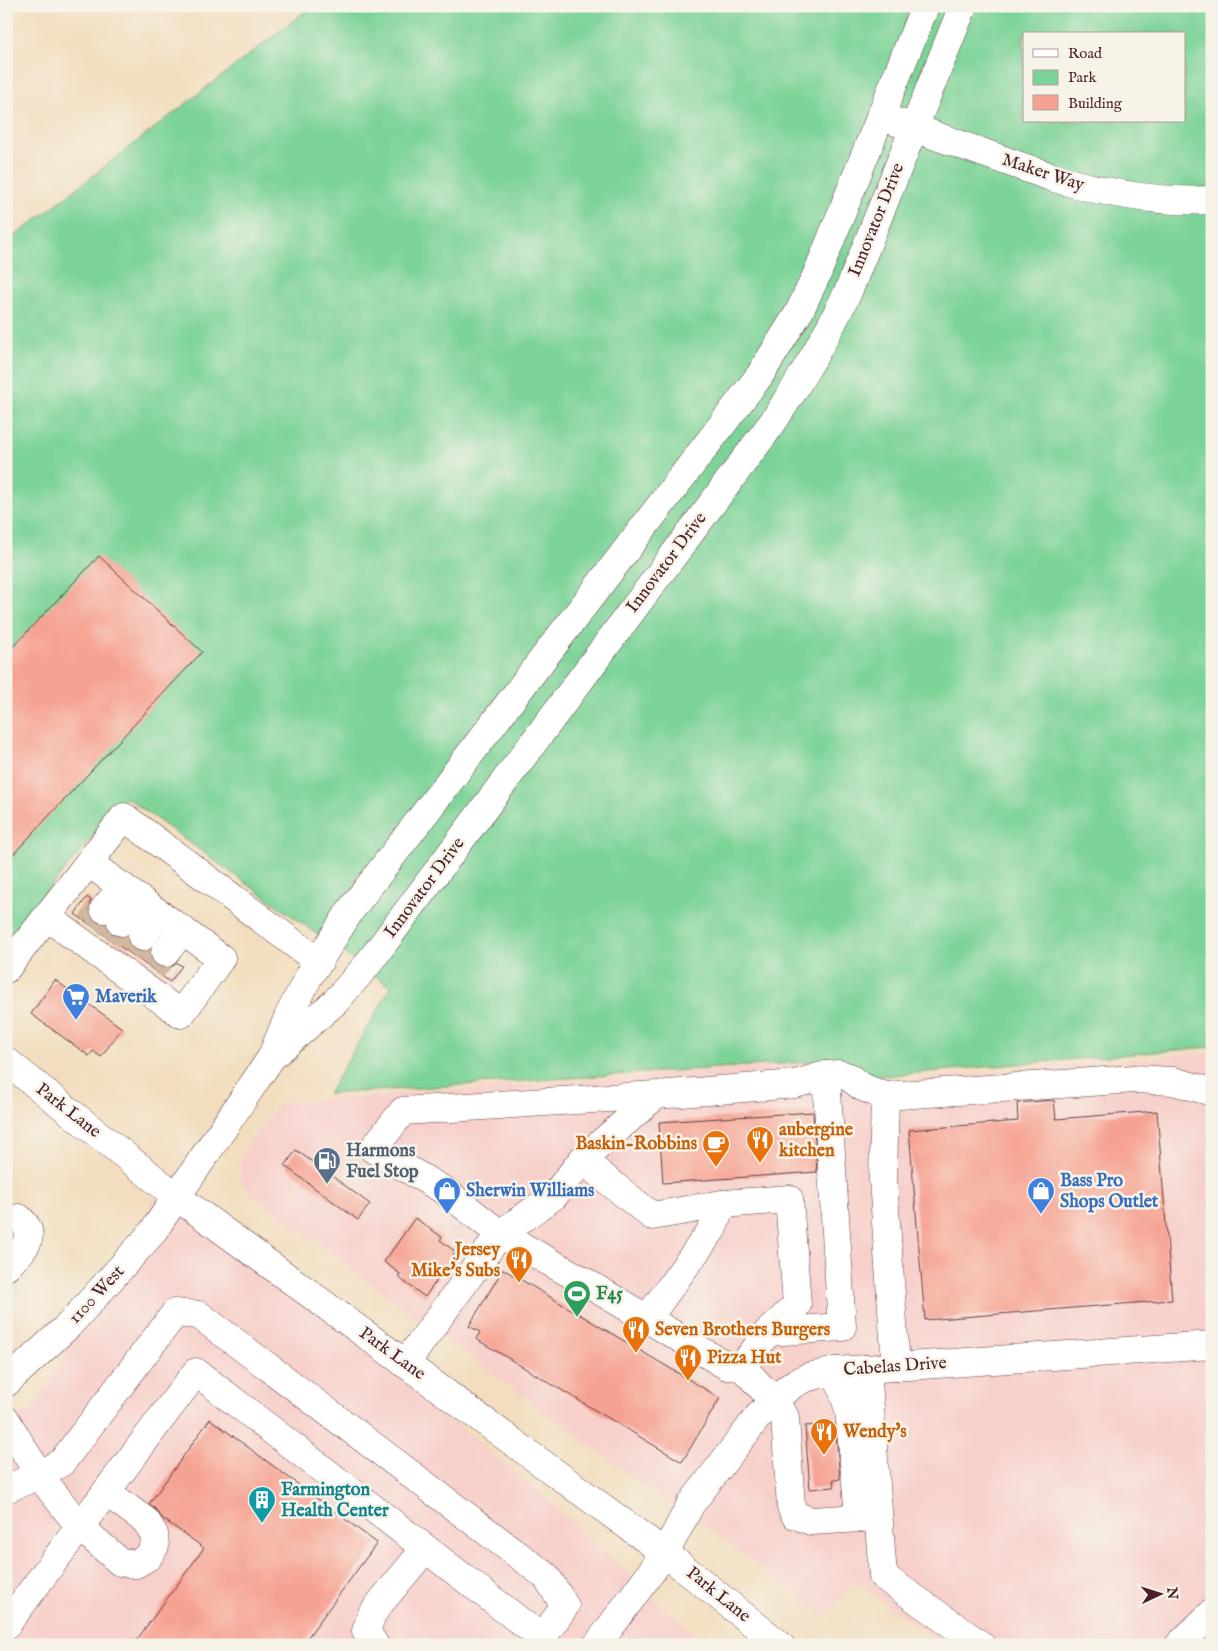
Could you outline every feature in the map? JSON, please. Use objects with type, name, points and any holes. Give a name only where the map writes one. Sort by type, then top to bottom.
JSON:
[{"type":"main road","name":"Innovator Drive","points":[[178,1197],[271,1058],[288,1017],[308,978],[335,933],[371,882],[760,375],[794,319],[817,274],[925,6]]},
{"type":"main road","name":"Innovator Drive","points":[[271,1058],[335,1002],[368,964],[773,422],[810,364],[848,292],[963,6]]},
{"type":"main road","name":"Maker Way","points":[[880,116],[1077,185],[1112,193],[1155,199],[1212,200]]},
{"type":"main road","points":[[6,969],[124,817],[319,962]]},
{"type":"main road","points":[[47,917],[110,938],[152,969],[180,1014],[221,958],[89,863]]},
{"type":"main road","points":[[110,938],[141,900]]},
{"type":"main road","points":[[110,938],[141,900]]},
{"type":"main road","points":[[152,969],[183,930]]},
{"type":"main road","name":"Park Lane","points":[[6,1061],[178,1197],[665,1553],[780,1645]]},
{"type":"main road","points":[[869,1518],[811,1521],[795,1515],[790,1507],[785,1417],[773,1400],[742,1367],[727,1366],[500,1234],[445,1191],[373,1149],[403,1111],[795,1084],[826,1075],[839,1074],[849,1077],[862,1087],[885,1096],[1134,1079],[1173,1081],[1212,1092]]},
{"type":"main road","points":[[768,1332],[842,1327],[826,1075]]},
{"type":"main road","points":[[405,1364],[500,1234],[554,1196],[582,1160],[656,1094]]},
{"type":"main road","points":[[885,1096],[882,1179],[896,1367]]},
{"type":"main road","points":[[582,1160],[652,1216],[722,1204],[789,1199],[797,1304],[768,1332],[742,1367]]},
{"type":"main road","name":"1100 West","points":[[6,1383],[69,1325],[143,1244],[178,1197]]},
{"type":"main road","points":[[648,1319],[713,1228],[722,1204]]},
{"type":"main road","points":[[6,1267],[27,1245],[29,1233],[27,1225],[19,1218]]},
{"type":"main road","points":[[6,1489],[39,1475],[62,1462],[175,1313],[199,1315],[546,1576],[565,1606],[539,1641],[426,1549],[196,1372],[6,1625]]},
{"type":"main road","name":"Cabelas Drive","points":[[597,1645],[665,1553],[691,1504],[756,1418],[789,1387],[808,1377],[836,1371],[1212,1345]]},
{"type":"main road","points":[[866,1369],[869,1518]]},
{"type":"main road","points":[[836,1371],[849,1410],[869,1518],[883,1576],[980,1645]]},
{"type":"main road","points":[[6,1420],[39,1475],[80,1527],[120,1562],[136,1564],[148,1558],[155,1546],[154,1534],[146,1521],[106,1492]]},
{"type":"main road","points":[[375,1645],[366,1631],[372,1614],[426,1549]]},
{"type":"main road","points":[[1179,1645],[1212,1613]]},
{"type":"shaded area","points":[[1212,1052],[1212,1645],[945,1645],[854,1582],[825,1617],[713,1532],[640,1483],[250,1194],[243,1185],[240,1176],[239,1165],[244,1151],[279,1103],[827,1062],[879,1082]]},
{"type":"shaded area","points":[[164,1180],[554,1505],[676,1619],[710,1645],[6,1645],[6,1420],[32,1410]]},
{"type":"green space","points":[[312,6],[1212,6],[1212,1047],[870,1077],[851,1064],[839,1060],[328,1094],[391,987],[126,797],[6,940],[6,243]]},
{"type":"building","points":[[99,556],[202,652],[6,862],[6,654]]},
{"type":"building","points":[[87,897],[91,900],[89,915],[94,921],[106,924],[112,935],[119,937],[127,936],[128,943],[132,949],[139,952],[150,950],[150,958],[156,966],[170,968],[177,963],[182,966],[170,982],[75,914]]},
{"type":"building","name":"Maverik","points":[[55,980],[122,1028],[101,1057],[93,1051],[89,1056],[31,1014]]},
{"type":"building","name":"Bass Pro Shops Outlet","points":[[1054,1100],[1056,1119],[1157,1111],[1172,1300],[925,1320],[909,1130],[1018,1121],[1017,1103]]},
{"type":"building","points":[[813,1112],[817,1172],[663,1183],[659,1122]]},
{"type":"building","name":"Harmons Fuel Stop","points":[[296,1150],[370,1204],[358,1220],[285,1166]]},
{"type":"building","points":[[415,1218],[442,1237],[440,1240],[456,1252],[425,1297],[398,1277],[400,1274],[384,1262]]},
{"type":"building","points":[[503,1269],[720,1398],[682,1462],[476,1339],[480,1332],[469,1326]]},
{"type":"building","name":"Farmington Health Center","points":[[210,1419],[377,1543],[302,1645],[133,1645],[204,1548],[162,1518],[149,1504]]},
{"type":"building","name":"Wendy's","points":[[835,1424],[840,1479],[833,1480],[834,1487],[810,1489],[805,1426]]},
{"type":"tunnel","points":[[90,925],[104,909]]},
{"type":"tunnel","points":[[108,938],[121,922]]},
{"type":"tunnel","points":[[130,953],[142,937]]},
{"type":"tunnel","points":[[152,969],[165,953]]},
{"type":"place","name":"Maverik","points":[[76,1021]]},
{"type":"place","name":"aubergine kitchen","points":[[760,1164]]},
{"type":"place","name":"Baskin-Robbins","points":[[716,1168]]},
{"type":"place","name":"Harmons Fuel Stop","points":[[327,1185]]},
{"type":"place","name":"Sherwin Williams","points":[[447,1215]]},
{"type":"place","name":"Bass Pro Shops Outlet","points":[[1041,1215]]},
{"type":"place","name":"Jersey Mike's Subs","points":[[519,1284]]},
{"type":"place","name":"F45","points":[[577,1318]]},
{"type":"place","name":"Seven Brothers Burgers","points":[[636,1354]]},
{"type":"place","name":"Pizza Hut","points":[[688,1382]]},
{"type":"place","name":"Wendy's","points":[[824,1456]]},
{"type":"place","name":"Farmington Health Center","points":[[262,1524]]}]
